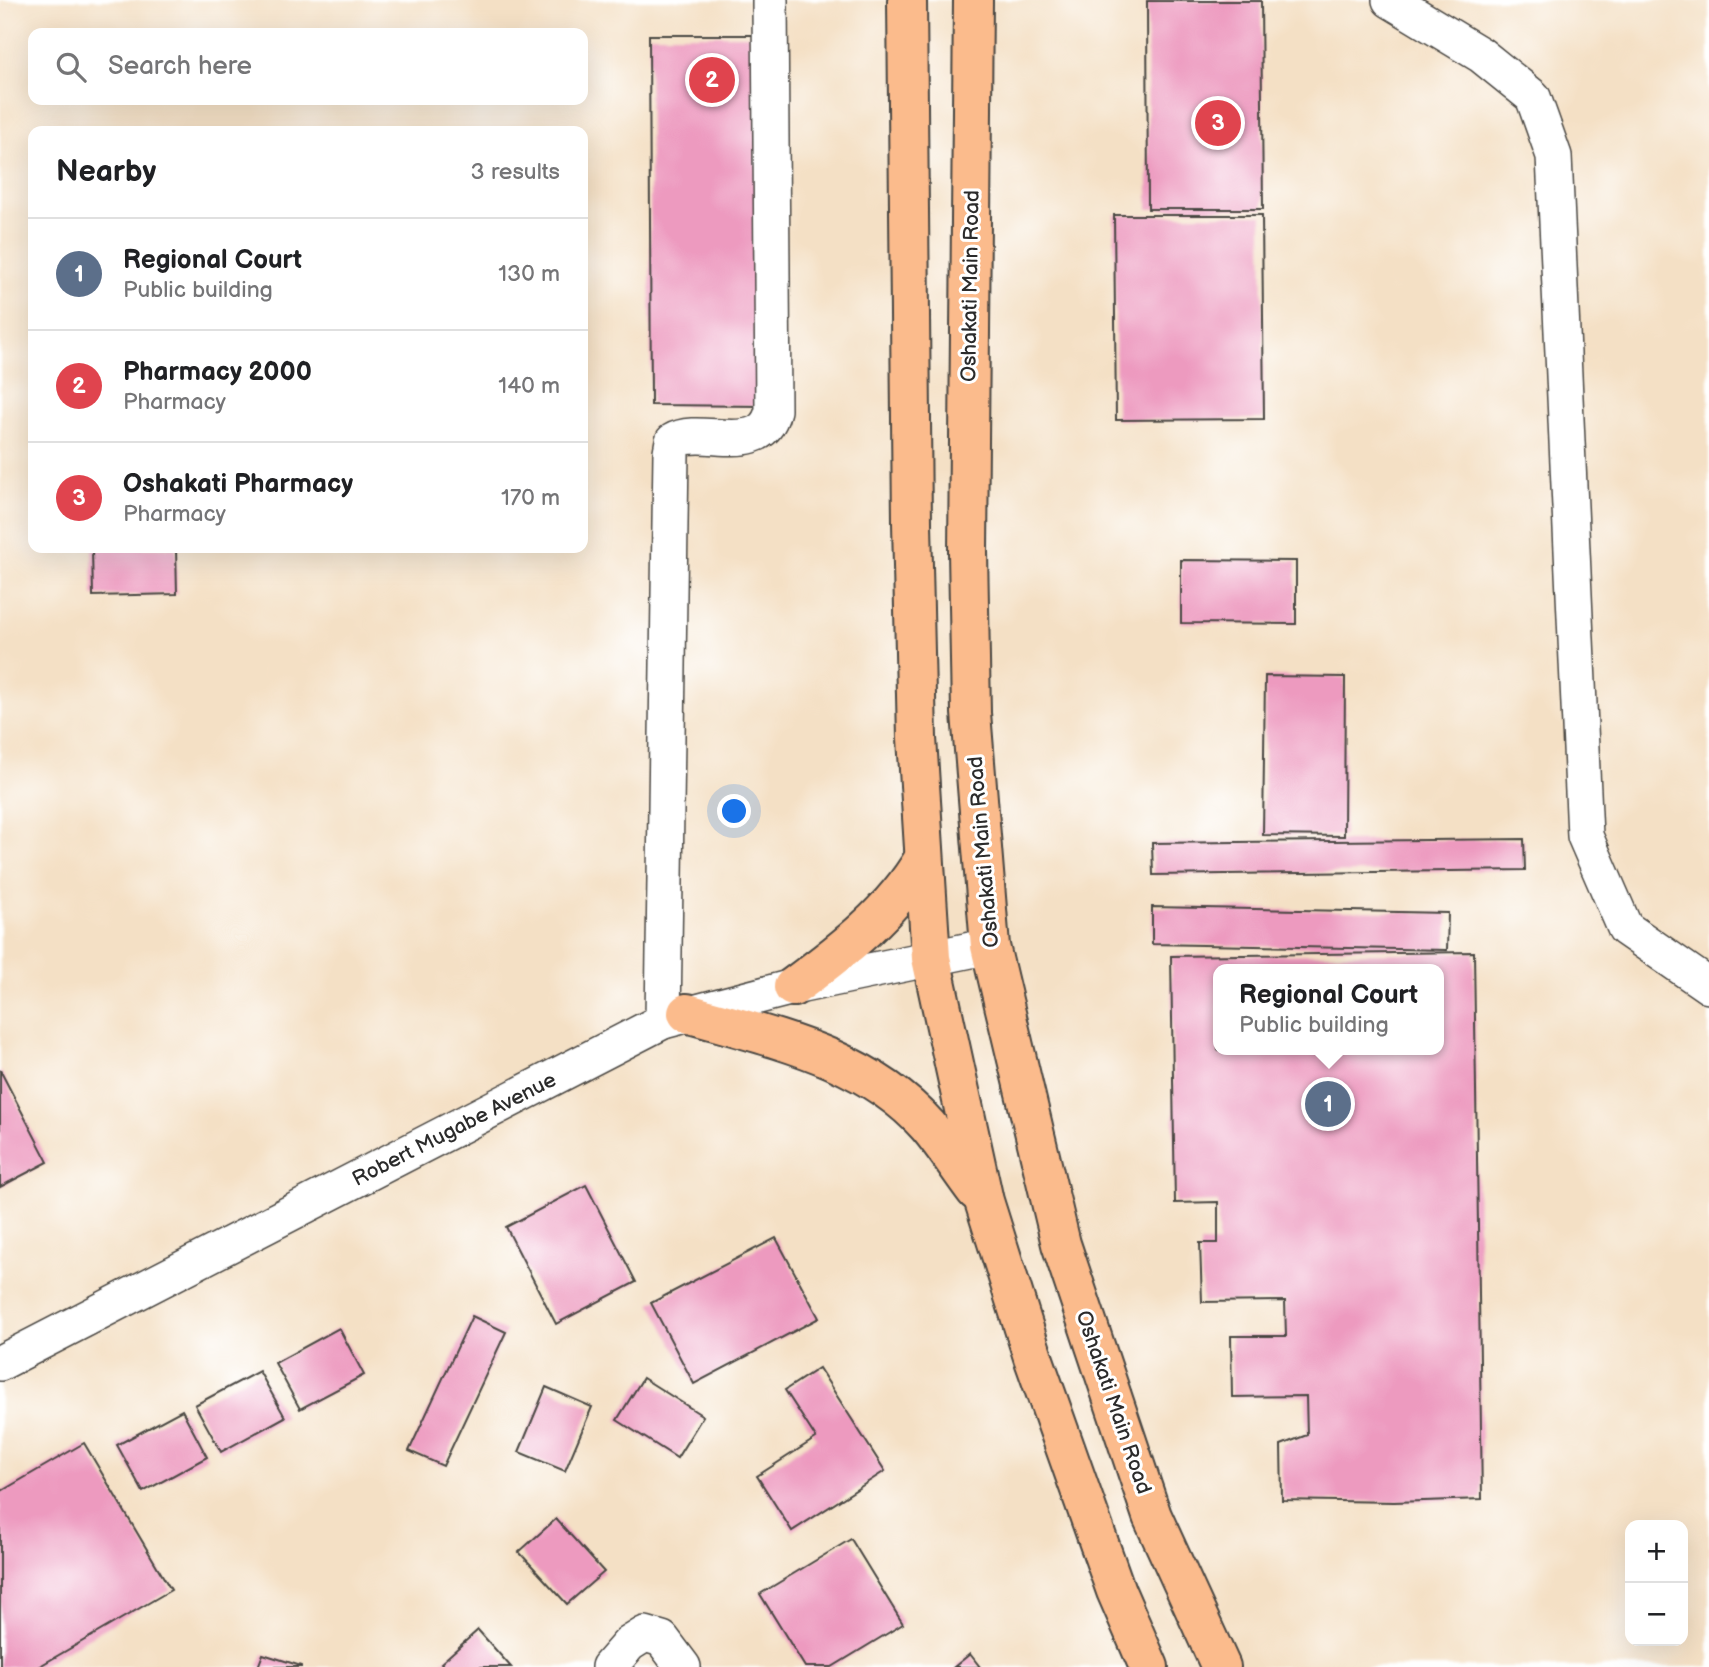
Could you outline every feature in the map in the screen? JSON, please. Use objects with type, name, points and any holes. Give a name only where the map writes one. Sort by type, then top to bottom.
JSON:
[{"type":"main road","points":[[908,0],[912,523],[917,738],[931,958],[984,1201],[1033,1357],[1116,1591],[1149,1667]]},
{"type":"main road","name":"Oshakati Main Road","points":[[973,0],[968,538],[971,713],[990,946],[1061,1244],[1152,1516],[1221,1667]]},
{"type":"main road","points":[[793,987],[851,944],[906,888],[924,858]]},
{"type":"main road","points":[[675,1017],[804,1046],[887,1090],[927,1125],[984,1201]]},
{"type":"street","points":[[675,1017],[671,452],[673,442],[679,437],[715,439],[760,433],[770,425],[774,410],[770,0]]},
{"type":"street","points":[[1390,0],[1481,55],[1533,97],[1554,156],[1585,836],[1625,928],[1709,986]]},
{"type":"street","name":"Robert Mugabe Avenue","points":[[0,1363],[675,1017],[793,987],[990,946]]},
{"type":"street","points":[[609,1667],[629,1644],[645,1634],[662,1639],[684,1667]]},
{"type":"building","points":[[1147,1],[1261,1],[1263,209],[1148,209]]},
{"type":"building","points":[[649,35],[764,35],[766,406],[651,405]]},
{"type":"building","points":[[1114,215],[1262,215],[1264,419],[1116,420]]},
{"type":"building","points":[[92,553],[176,553],[177,594],[93,596]]},
{"type":"building","points":[[1181,560],[1296,561],[1296,624],[1181,623]]},
{"type":"building","points":[[1265,676],[1345,677],[1344,836],[1263,835]]},
{"type":"building","points":[[1524,839],[1525,870],[1153,875],[1152,843]]},
{"type":"building","points":[[1152,907],[1448,913],[1447,950],[1152,944]]},
{"type":"building","points":[[1474,952],[1482,1499],[1394,1502],[1282,1500],[1281,1445],[1307,1435],[1306,1396],[1232,1397],[1231,1336],[1286,1336],[1285,1301],[1202,1302],[1200,1243],[1218,1243],[1218,1202],[1175,1203],[1171,956]]},
{"type":"building","points":[[0,1070],[48,1162],[0,1187]]},
{"type":"building","points":[[586,1185],[636,1282],[556,1324],[506,1227]]},
{"type":"building","points":[[776,1238],[819,1318],[694,1384],[651,1303]]},
{"type":"building","points":[[472,1316],[506,1332],[443,1466],[409,1451]]},
{"type":"building","points":[[339,1328],[364,1375],[300,1409],[275,1363]]},
{"type":"building","points":[[819,1368],[885,1471],[792,1531],[757,1476],[816,1438],[785,1390]]},
{"type":"building","points":[[259,1371],[285,1417],[221,1452],[195,1405]]},
{"type":"building","points":[[643,1378],[703,1416],[677,1458],[617,1420]]},
{"type":"building","points":[[546,1387],[592,1407],[565,1471],[519,1452]]},
{"type":"building","points":[[182,1410],[207,1457],[143,1492],[117,1445]]},
{"type":"building","points":[[84,1443],[171,1590],[38,1667],[0,1667],[0,1492]]},
{"type":"building","points":[[556,1519],[604,1572],[567,1604],[519,1552]]},
{"type":"building","points":[[851,1539],[903,1624],[832,1667],[805,1667],[760,1594]]},
{"type":"building","points":[[478,1630],[511,1667],[445,1667],[441,1663]]},
{"type":"building","points":[[263,1654],[301,1666],[301,1667],[258,1667]]},
{"type":"building","points":[[970,1654],[980,1667],[954,1667]]},
{"type":"place","name":"Pharmacy 2000","points":[[712,80]]},
{"type":"place","name":"Oshakati Pharmacy","points":[[1218,123]]},
{"type":"place","name":"Regional Court","points":[[1328,1104]]}]
